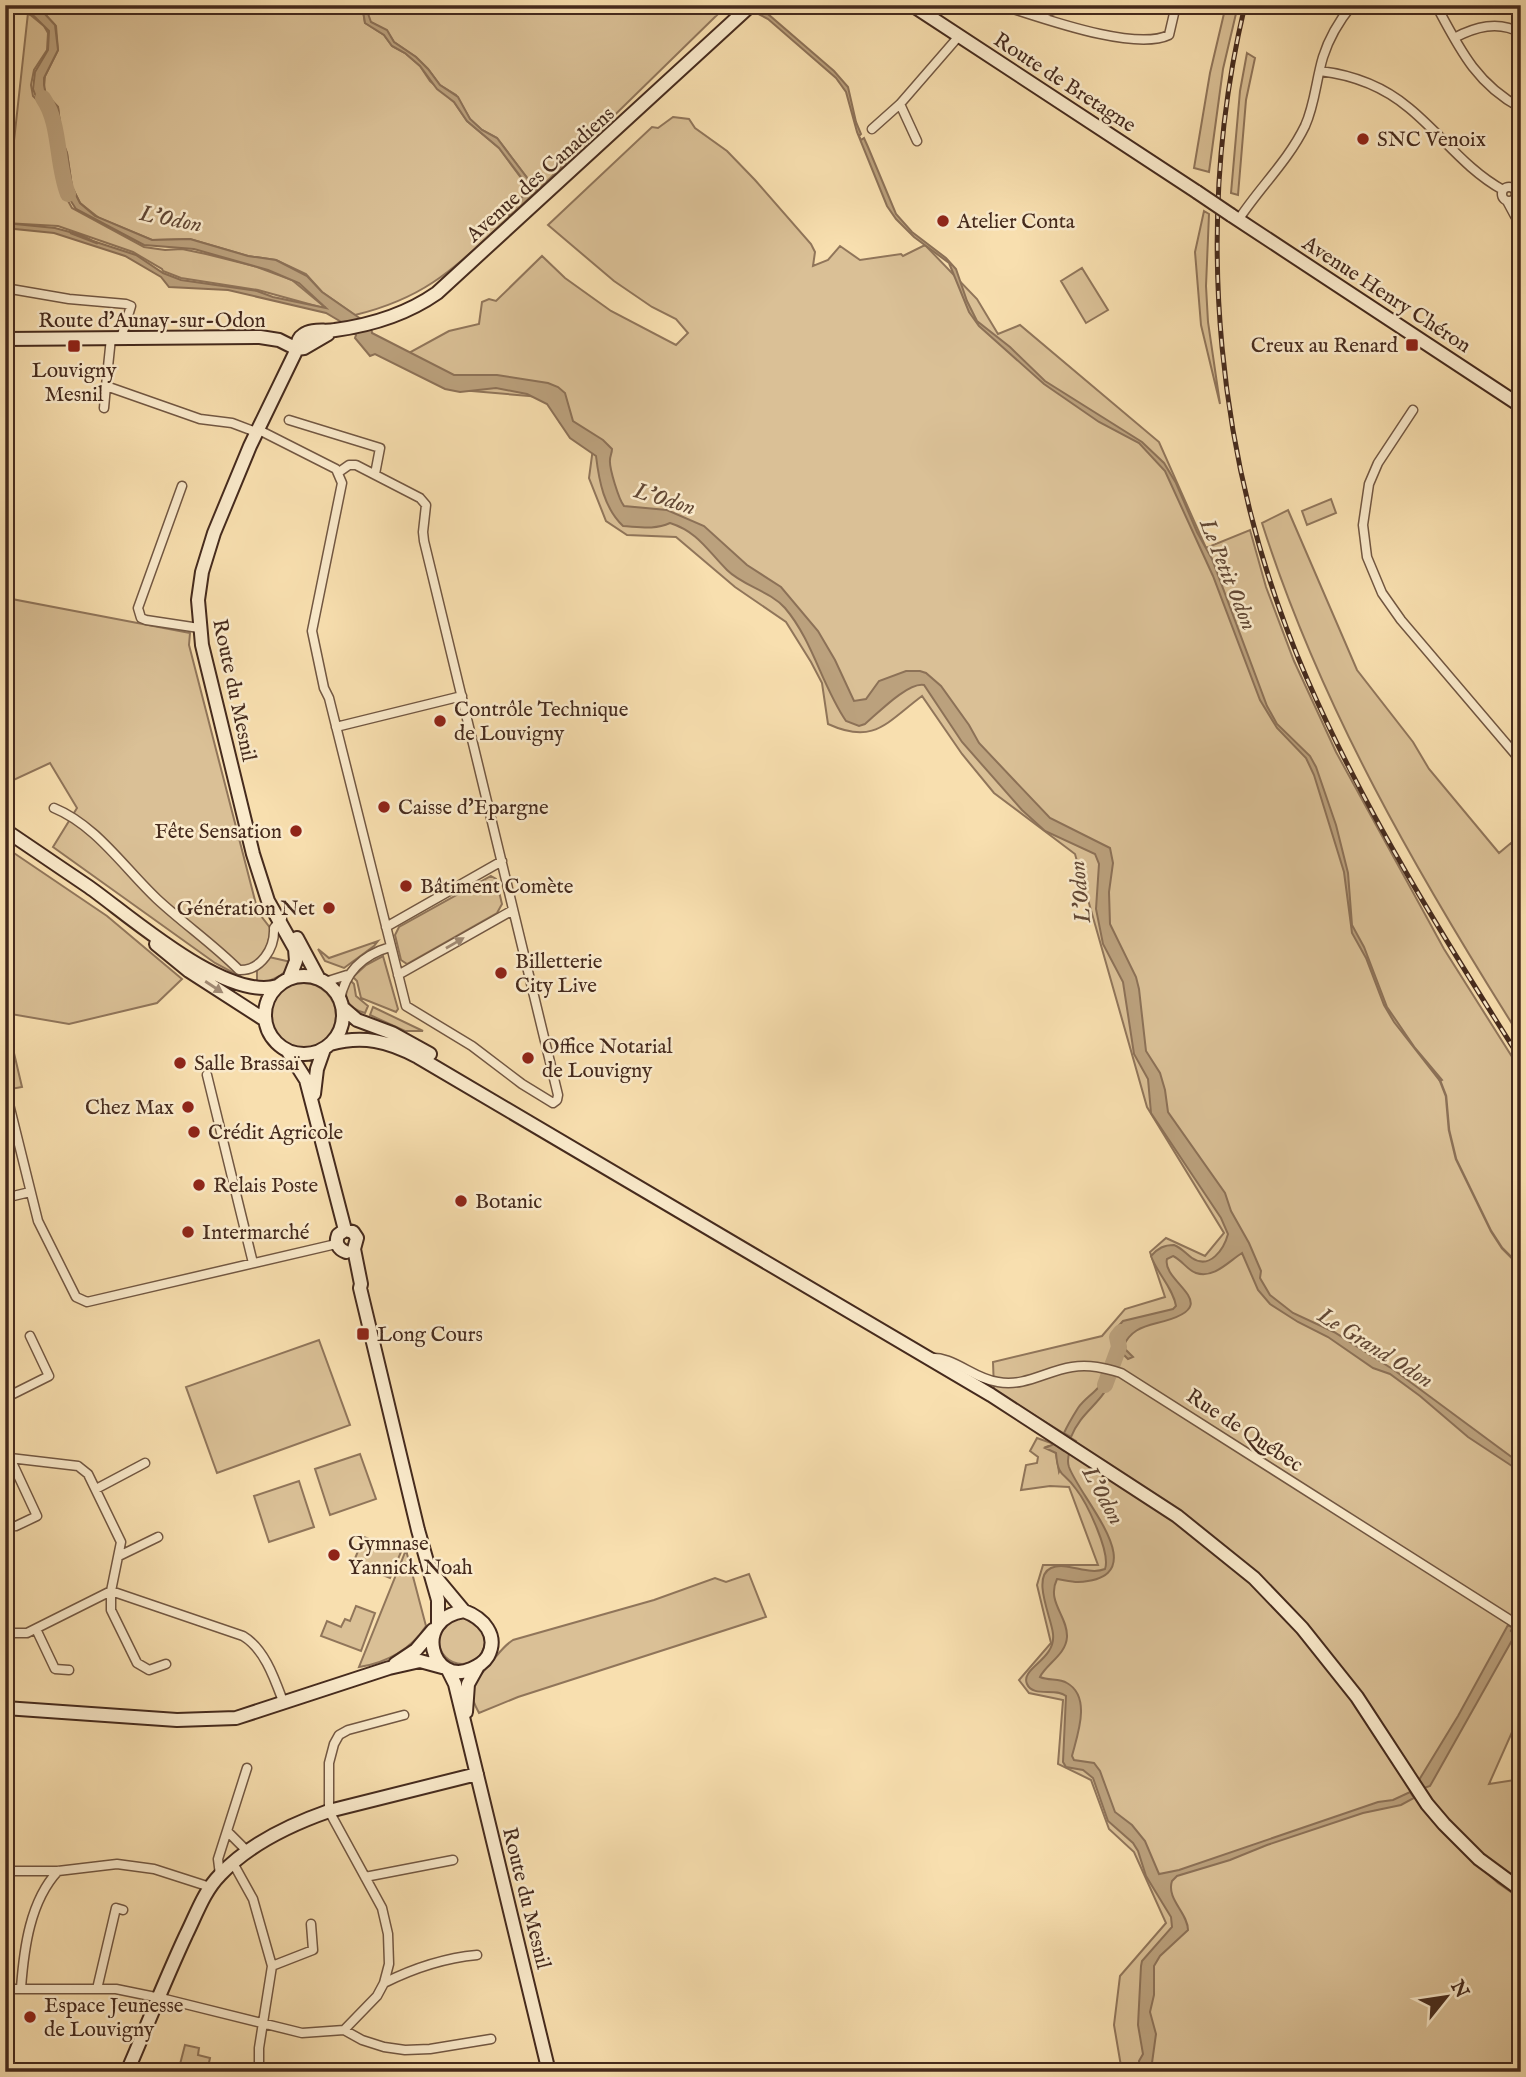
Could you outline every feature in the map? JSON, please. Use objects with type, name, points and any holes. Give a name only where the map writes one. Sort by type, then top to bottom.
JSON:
[{"type":"main road","name":"Route de Bretagne","points":[[912,5],[1235,217]]},
{"type":"main road","name":"Avenue des Canadiens","points":[[332,331],[378,321],[422,304],[442,289],[750,7]]},
{"type":"main road","name":"Avenue Henry Chéron","points":[[1235,217],[1521,406]]},
{"type":"main road","name":"Route du Mesnil","points":[[283,983],[296,961],[295,949],[264,888],[235,781],[199,628],[199,591],[207,553],[257,430],[297,349],[298,341],[304,334],[332,331]]},
{"type":"main road","name":"Route d'Aunay-sur-Odon","points":[[5,339],[260,337],[279,340],[297,349]]},
{"type":"main road","points":[[5,830],[190,959],[236,983],[259,989],[304,976],[322,981],[357,1020],[392,1033],[424,1050],[475,1084],[495,1102]]},
{"type":"main road","name":"Route du Mesnil","points":[[281,919],[322,981]]},
{"type":"main road","points":[[142,928],[174,960],[265,1020]]},
{"type":"main road","points":[[283,983],[267,1002],[265,1020],[274,1041],[287,1050],[305,1054],[357,1038],[403,1048],[1039,1425],[1177,1516],[1254,1578],[1302,1628],[1357,1697],[1427,1804],[1479,1859],[1521,1890]]},
{"type":"main road","points":[[320,1129],[314,1092],[317,1069],[327,1047],[341,1027],[341,1003]]},
{"type":"main road","points":[[287,1050],[306,1080],[345,1230]]},
{"type":"main road","points":[[346,1248],[357,1238],[353,1231],[345,1230],[338,1235],[361,1283],[360,1288],[438,1600],[432,1643],[445,1669]]},
{"type":"main road","points":[[428,1566],[464,1611]]},
{"type":"main road","points":[[5,1708],[206,1720],[236,1718],[306,1691],[316,1693],[389,1668],[420,1661],[456,1673],[466,1672],[486,1659],[492,1648],[490,1632],[477,1615],[464,1611],[452,1613],[436,1626],[416,1650],[389,1668]]},
{"type":"main road","name":"Route du Mesnil","points":[[467,1733],[468,1684],[479,1666]]},
{"type":"main road","name":"Route du Mesnil","points":[[445,1669],[455,1684],[549,2072]]},
{"type":"main road","points":[[127,2072],[210,1887],[219,1875],[247,1851],[276,1833],[329,1811],[477,1774]]},
{"type":"street","points":[[1001,5],[1103,34],[1140,41],[1159,40],[1169,35],[1176,5]]},
{"type":"street","points":[[1038,15],[1066,5]]},
{"type":"street","points":[[1235,217],[1288,157],[1298,140],[1311,111],[1330,38],[1352,5]]},
{"type":"street","points":[[1436,5],[1479,77],[1506,100],[1521,108]]},
{"type":"street","points":[[1454,38],[1475,28],[1491,26],[1521,33]]},
{"type":"street","points":[[872,129],[900,104],[959,36]]},
{"type":"street","points":[[1320,71],[1354,78],[1394,97],[1421,118],[1481,177],[1503,190]]},
{"type":"street","points":[[900,104],[917,141]]},
{"type":"street","points":[[1503,190],[1510,187],[1518,191],[1513,200],[1507,201]]},
{"type":"street","points":[[1503,190],[1502,196],[1521,227]]},
{"type":"street","points":[[5,288],[69,299],[126,303],[131,306],[116,338],[104,408]]},
{"type":"street","points":[[106,386],[200,419],[232,423],[257,430],[339,472],[342,483],[312,631],[324,688],[330,698],[406,1006],[472,1046],[553,1102],[558,1095],[423,535],[427,509],[425,503],[352,464],[339,472]]},
{"type":"street","points":[[1413,410],[1378,463],[1370,484],[1363,525],[1367,557],[1382,593],[1401,620],[1521,761]]},
{"type":"street","points":[[289,420],[380,448],[375,474]]},
{"type":"street","points":[[181,486],[138,608],[141,618],[146,620],[199,628]]},
{"type":"street","points":[[337,727],[462,696]]},
{"type":"street","points":[[54,808],[84,826],[159,901],[239,970],[255,967],[269,954],[274,928],[281,919]]},
{"type":"street","points":[[386,927],[502,861]]},
{"type":"street","points":[[398,975],[513,910]]},
{"type":"street","points":[[322,981],[347,975],[377,951],[390,947]]},
{"type":"street","points":[[341,1003],[347,975]]},
{"type":"street","points":[[207,1075],[253,1263]]},
{"type":"street","points":[[7,1096],[8,1114],[38,1221],[76,1297],[86,1302],[253,1263],[346,1248]]},
{"type":"street","points":[[5,1198],[30,1192]]},
{"type":"street","points":[[5,1398],[49,1376],[30,1336]]},
{"type":"street","name":"Rue de Québec","points":[[928,1358],[939,1356],[986,1379],[1010,1383],[1028,1382],[1070,1367],[1091,1366],[1121,1373],[1521,1627]]},
{"type":"street","points":[[8,1455],[78,1466],[88,1474],[121,1542],[111,1591],[111,1610],[137,1663],[149,1670],[166,1664]]},
{"type":"street","points":[[8,1455],[37,1516],[16,1526]]},
{"type":"street","points":[[96,1489],[145,1463]]},
{"type":"street","points":[[119,1556],[158,1537]]},
{"type":"street","points":[[7,1633],[27,1633],[111,1591],[243,1636],[254,1643],[283,1701]]},
{"type":"street","points":[[36,1629],[55,1669],[69,1670]]},
{"type":"street","points":[[344,2029],[377,1996],[384,1983],[389,1964],[388,1934],[382,1908],[329,1811],[329,1763],[339,1735],[348,1730],[404,1715]]},
{"type":"street","points":[[219,1875],[218,1859],[247,1768]]},
{"type":"street","points":[[228,1831],[247,1851]]},
{"type":"street","points":[[365,1878],[453,1860]]},
{"type":"street","points":[[233,1863],[253,1899],[272,1966],[258,2048],[259,2072]]},
{"type":"street","points":[[5,1871],[58,1871],[117,1864],[154,1869],[210,1887]]},
{"type":"street","points":[[21,1988],[23,1962],[33,1917],[48,1882],[58,1871]]},
{"type":"street","points":[[97,1989],[116,1908],[123,1910]]},
{"type":"street","points":[[272,1966],[313,1950],[311,1924]]},
{"type":"street","points":[[384,1983],[434,1963],[477,1955]]},
{"type":"street","points":[[5,1989],[116,1989],[302,2033],[344,2029],[362,2040],[405,2050],[430,2049],[491,2039]]},
{"type":"shaded area","points":[[26,5],[362,5],[365,23],[384,35],[392,46],[420,66],[430,81],[454,102],[467,121],[499,148],[530,190],[507,212],[510,216],[440,278],[403,299],[355,315],[322,292],[306,274],[276,260],[248,256],[190,239],[152,240],[99,218],[80,203],[72,187],[58,107],[44,88],[45,76],[58,50],[56,26],[44,13]]},
{"type":"shaded area","points":[[26,5],[44,13],[55,25],[58,50],[44,78],[46,95],[58,107],[72,187],[80,203],[95,216],[152,240],[190,239],[248,256],[276,260],[307,276],[322,292],[371,326],[372,333],[454,375],[497,375],[558,387],[565,393],[573,421],[612,449],[611,470],[624,506],[667,510],[704,526],[747,565],[781,587],[818,631],[854,701],[866,699],[879,681],[906,671],[926,673],[941,686],[979,743],[1050,818],[1110,848],[1113,863],[1109,892],[1110,924],[1136,977],[1146,1051],[1160,1073],[1168,1112],[1225,1193],[1261,1271],[1260,1278],[1270,1295],[1293,1313],[1334,1332],[1394,1370],[1521,1464],[1521,1472],[1468,1437],[1390,1374],[1373,1368],[1328,1337],[1270,1304],[1258,1290],[1242,1253],[1209,1274],[1193,1272],[1173,1256],[1167,1259],[1173,1277],[1191,1302],[1189,1309],[1178,1316],[1133,1333],[1123,1347],[1133,1357],[1128,1359],[1113,1344],[1114,1331],[1123,1321],[1176,1306],[1172,1293],[1151,1256],[1161,1248],[1174,1245],[1199,1261],[1210,1260],[1220,1251],[1228,1234],[1221,1218],[1151,1113],[1148,1079],[1134,1054],[1123,982],[1103,944],[1096,909],[1099,864],[1095,854],[1045,831],[1022,810],[962,742],[924,685],[917,685],[902,693],[865,724],[859,726],[846,721],[803,635],[785,608],[772,597],[733,576],[702,542],[688,531],[670,523],[653,527],[623,526],[607,503],[596,456],[570,438],[547,404],[527,394],[496,388],[460,392],[445,389],[375,354],[370,356],[355,338],[356,335],[326,313],[228,290],[169,287],[161,277],[125,256],[54,233],[5,228],[5,223],[55,228],[136,255],[163,273],[181,280],[257,291],[326,308],[299,283],[268,270],[194,249],[144,245],[76,209],[65,192],[63,175],[55,153],[54,118],[50,109],[36,97],[33,89],[35,72],[48,50],[49,31],[34,16],[5,6]]},
{"type":"shaded area","points":[[362,5],[365,5],[371,22],[387,30],[394,42],[416,57],[440,85],[458,97],[470,119],[497,138],[537,191],[510,216],[507,212],[530,189],[499,148],[467,121],[454,102],[437,89],[420,66],[392,46],[384,35],[365,23]]},
{"type":"shaded area","points":[[365,5],[697,5],[717,15],[537,191],[497,138],[470,119],[456,95],[440,85],[416,57],[394,42],[387,31],[369,21]]},
{"type":"shaded area","points":[[741,5],[761,8],[834,71],[848,87],[861,134],[859,136],[861,140],[864,138],[896,214],[912,232],[946,258],[956,269],[977,321],[1010,347],[1045,381],[1142,442],[1164,463],[1212,559],[1267,706],[1277,724],[1310,756],[1316,767],[1336,825],[1348,873],[1352,925],[1364,947],[1387,1007],[1415,1048],[1442,1080],[1440,1081],[1394,1022],[1384,1005],[1366,958],[1352,933],[1344,872],[1314,775],[1306,758],[1277,728],[1260,700],[1213,576],[1165,471],[1139,443],[1099,422],[1044,384],[979,326],[969,312],[949,263],[914,237],[887,206],[857,132],[846,92],[836,78],[768,19]]},
{"type":"shaded area","points":[[1226,5],[1238,5],[1223,69],[1209,172],[1194,168],[1210,73]]},
{"type":"shaded area","points":[[28,13],[44,26],[48,33],[47,50],[34,70],[31,85],[33,96],[51,114],[54,152],[63,192],[72,208],[144,247],[182,249],[206,254],[254,266],[292,280],[327,309],[258,290],[181,278],[163,271],[133,252],[58,226],[5,223]]},
{"type":"shaded area","points":[[1247,53],[1255,58],[1246,100],[1238,195],[1231,193],[1240,91]]},
{"type":"shaded area","points":[[673,117],[689,119],[695,128],[727,151],[755,180],[811,244],[815,252],[813,266],[828,260],[840,246],[860,260],[901,254],[903,256],[925,245],[977,299],[998,334],[1020,325],[1159,442],[1206,548],[1250,530],[1266,587],[1294,661],[1336,752],[1444,949],[1521,1071],[1521,1712],[1489,1784],[1521,1779],[1521,1886],[1469,1857],[1521,1899],[1521,2072],[1122,2072],[1114,2025],[1120,1976],[1166,1923],[1134,1852],[1109,1829],[1091,1780],[1058,1764],[1063,1700],[1029,1693],[1019,1680],[1051,1643],[1037,1585],[1043,1565],[1098,1565],[1069,1487],[1050,1486],[1021,1490],[1026,1465],[1037,1463],[1038,1457],[1030,1451],[1037,1438],[1054,1444],[1046,1447],[1056,1453],[1059,1472],[1076,1441],[994,1390],[993,1362],[1102,1336],[1125,1309],[1165,1297],[1150,1252],[1166,1238],[1205,1256],[1224,1233],[1147,1107],[1075,854],[994,793],[962,754],[922,696],[879,728],[857,732],[828,724],[822,683],[786,622],[735,587],[676,537],[627,535],[606,521],[589,478],[593,448],[560,423],[553,398],[460,390],[405,355],[449,331],[479,324],[482,302],[489,299],[496,301],[542,256],[565,278],[611,311],[676,345],[688,333],[676,319],[652,307],[614,281],[548,225],[652,127],[658,128]]},
{"type":"shaded area","points":[[1204,211],[1209,214],[1206,286],[1208,322],[1220,404],[1201,325],[1195,252]]},
{"type":"shaded area","points":[[1082,268],[1108,310],[1086,323],[1061,281]]},
{"type":"shaded area","points":[[1331,499],[1336,513],[1307,525],[1302,511]]},
{"type":"shaded area","points":[[1288,510],[1357,670],[1413,742],[1429,769],[1499,853],[1511,843],[1521,862],[1521,1038],[1409,852],[1375,789],[1313,659],[1262,523]]},
{"type":"shaded area","points":[[5,585],[12,599],[190,633],[189,645],[258,912],[271,929],[261,957],[239,976],[215,963],[53,847],[77,808],[50,763],[5,784]]},
{"type":"shaded area","points":[[5,847],[107,916],[182,979],[157,1003],[69,1024],[5,1013]]},
{"type":"shaded area","points":[[491,876],[496,879],[502,904],[497,913],[407,964],[401,960],[395,935],[399,927]]},
{"type":"shaded area","points":[[378,941],[344,968],[325,961],[318,949],[329,958]]},
{"type":"shaded area","points":[[383,956],[398,1009],[396,1012],[361,998],[357,981],[353,977],[366,965]]},
{"type":"shaded area","points":[[269,957],[291,962],[282,975],[257,985],[257,970]]},
{"type":"shaded area","points":[[350,980],[354,984],[356,996],[368,1006],[365,1013],[347,1001],[346,991]]},
{"type":"shaded area","points":[[303,983],[316,986],[326,993],[333,1003],[336,1016],[333,1029],[326,1039],[316,1046],[303,1049],[290,1046],[280,1039],[273,1029],[270,1016],[273,1003],[280,993],[290,986]]},
{"type":"shaded area","points":[[373,1007],[423,1031],[405,1031],[370,1015]]},
{"type":"shaded area","points":[[5,1015],[22,1087],[5,1090]]},
{"type":"shaded area","points":[[319,1340],[350,1425],[217,1473],[186,1387]]},
{"type":"shaded area","points":[[1106,1373],[1112,1375],[1104,1393],[1081,1419],[1071,1437],[1064,1433],[1078,1408],[1097,1389]]},
{"type":"shaded area","points":[[1054,1444],[1064,1451],[1070,1451],[1069,1467],[1108,1535],[1113,1553],[1112,1567],[1101,1577],[1078,1582],[1057,1579],[1054,1595],[1066,1629],[1066,1643],[1040,1677],[1064,1681],[1075,1689],[1081,1717],[1072,1756],[1074,1760],[1094,1763],[1100,1771],[1115,1812],[1132,1825],[1145,1841],[1159,1874],[1179,1870],[1378,1802],[1393,1800],[1410,1792],[1414,1798],[1401,1805],[1363,1813],[1267,1845],[1230,1860],[1177,1876],[1172,1881],[1172,1894],[1185,1918],[1188,1930],[1160,1956],[1154,1966],[1154,1995],[1150,2012],[1156,2034],[1152,2063],[1155,2072],[1140,2072],[1139,2061],[1143,2054],[1138,2025],[1141,1966],[1142,1961],[1172,1927],[1171,1917],[1146,1876],[1133,1843],[1108,1821],[1093,1778],[1083,1770],[1066,1767],[1063,1762],[1066,1696],[1057,1692],[1034,1691],[1027,1684],[1026,1678],[1049,1651],[1052,1643],[1052,1627],[1043,1589],[1045,1573],[1057,1566],[1098,1571],[1105,1569],[1106,1562],[1097,1528],[1086,1505],[1072,1483],[1060,1471],[1056,1453],[1045,1448]]},
{"type":"shaded area","points":[[360,1454],[376,1499],[330,1515],[315,1469]]},
{"type":"shaded area","points":[[299,1481],[314,1527],[269,1542],[254,1496]]},
{"type":"shaded area","points":[[364,1537],[401,1552],[390,1578],[353,1563]]},
{"type":"shaded area","points":[[406,1550],[426,1626],[413,1642],[397,1654],[359,1667]]},
{"type":"shaded area","points":[[749,1574],[766,1617],[518,1697],[479,1713],[475,1705],[472,1692],[475,1682],[513,1640],[654,1600],[715,1578],[726,1582]]},
{"type":"shaded area","points":[[356,1606],[375,1613],[361,1651],[321,1636],[327,1621],[341,1627],[345,1619],[350,1621]]},
{"type":"shaded area","points":[[462,1618],[479,1624],[485,1641],[479,1658],[462,1664],[445,1658],[439,1641],[445,1624]]},
{"type":"shaded area","points":[[1508,1625],[1517,1631],[1515,1635],[1430,1786],[1424,1788],[1419,1780]]},
{"type":"shaded area","points":[[185,2045],[199,2048],[198,2055],[210,2058],[207,2072],[178,2072]]},
{"type":"waterway","name":"L'Odon","points":[[43,98],[53,120],[68,194]]},
{"type":"waterway","points":[[71,233],[97,243]]},
{"type":"waterway","name":"Le Petit Odon","points":[[1439,1078],[1446,1096],[1449,1130],[1456,1159],[1491,1231],[1502,1248],[1521,1267]]},
{"type":"waterway","name":"L'Odon","points":[[1105,1385],[1119,1347],[1117,1337],[1121,1332]]},
{"type":"waterway","points":[[1511,1631],[1521,1612]]},
{"type":"railway","points":[[1245,5],[1229,89],[1220,175],[1217,262],[1222,348],[1234,434],[1252,518],[1277,601],[1308,681],[1355,779],[1407,875],[1521,1060]]},
{"type":"place","name":"SNC Venoix","points":[[1363,139]]},
{"type":"place","name":"Atelier Conta","points":[[943,221]]},
{"type":"place","name":"Creux au Renard","points":[[1412,345]]},
{"type":"place","name":"Louvigny Mesnil","points":[[74,346]]},
{"type":"place","name":"Contrôle Technique de Louvigny","points":[[440,721]]},
{"type":"place","name":"Caisse d'Epargne","points":[[384,807]]},
{"type":"place","name":"Fête Sensation","points":[[296,831]]},
{"type":"place","name":"Bâtiment Comète","points":[[406,886]]},
{"type":"place","name":"Génération Net","points":[[329,908]]},
{"type":"place","name":"Billetterie City Live","points":[[501,973]]},
{"type":"place","name":"Office Notarial de Louvigny","points":[[528,1058]]},
{"type":"place","name":"Salle Brassaï","points":[[180,1063]]},
{"type":"place","name":"Chez Max","points":[[188,1107]]},
{"type":"place","name":"Crédit Agricole","points":[[194,1132]]},
{"type":"place","name":"Relais Poste","points":[[199,1185]]},
{"type":"place","name":"Botanic","points":[[461,1201]]},
{"type":"place","name":"Intermarché","points":[[188,1232]]},
{"type":"place","name":"Long Cours","points":[[363,1334]]},
{"type":"place","name":"Gymnase Yannick Noah","points":[[334,1555]]},
{"type":"place","name":"Espace Jeunesse de Louvigny","points":[[30,2017]]},
{"type":"water label","name":"Le Grand Odon","points":[[1376,1347]]}]
